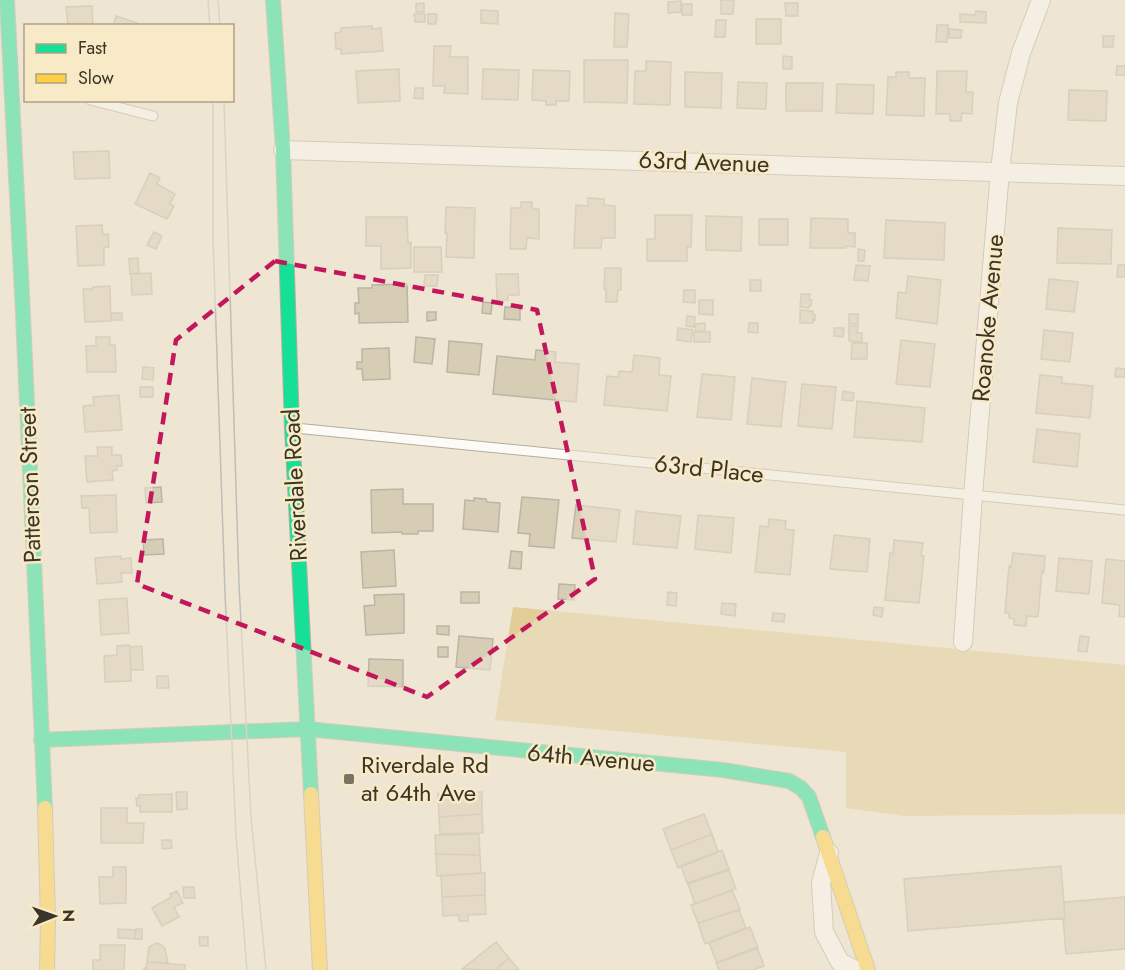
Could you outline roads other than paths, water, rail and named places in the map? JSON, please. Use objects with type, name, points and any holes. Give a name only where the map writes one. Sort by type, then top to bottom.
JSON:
[{"type":"street","name":"Patterson Street","points":[[7,0],[41,740],[48,921],[47,970]]},
{"type":"street","name":"Riverdale Road","points":[[273,0],[283,150],[292,428],[320,970]]},
{"type":"street","name":"Roanoke Avenue","points":[[963,642],[1000,171],[1008,103],[1021,53],[1041,0]]},
{"type":"street","name":"63rd Avenue","points":[[283,150],[1125,176]]},
{"type":"street","name":"64th Avenue","points":[[41,740],[307,729],[723,770],[789,780],[801,788],[808,797],[868,970]]},
{"type":"street","points":[[829,853],[822,883],[824,932],[840,962],[855,970]]},
{"type":"lane","points":[[98,102],[153,116]]},
{"type":"lane","name":"63rd Place","points":[[292,428],[1125,510]]},
{"type":"tram line","points":[[208,0],[210,24]]},
{"type":"tram line","points":[[218,0],[220,24]]},
{"type":"tram line","points":[[213,102],[213,238],[225,593],[236,835],[247,970]]},
{"type":"tram line","points":[[224,102],[239,584],[251,817],[266,970]]},
{"type":"place","name":"Riverdale Rd at 64th Ave","points":[[349,779]]}]
